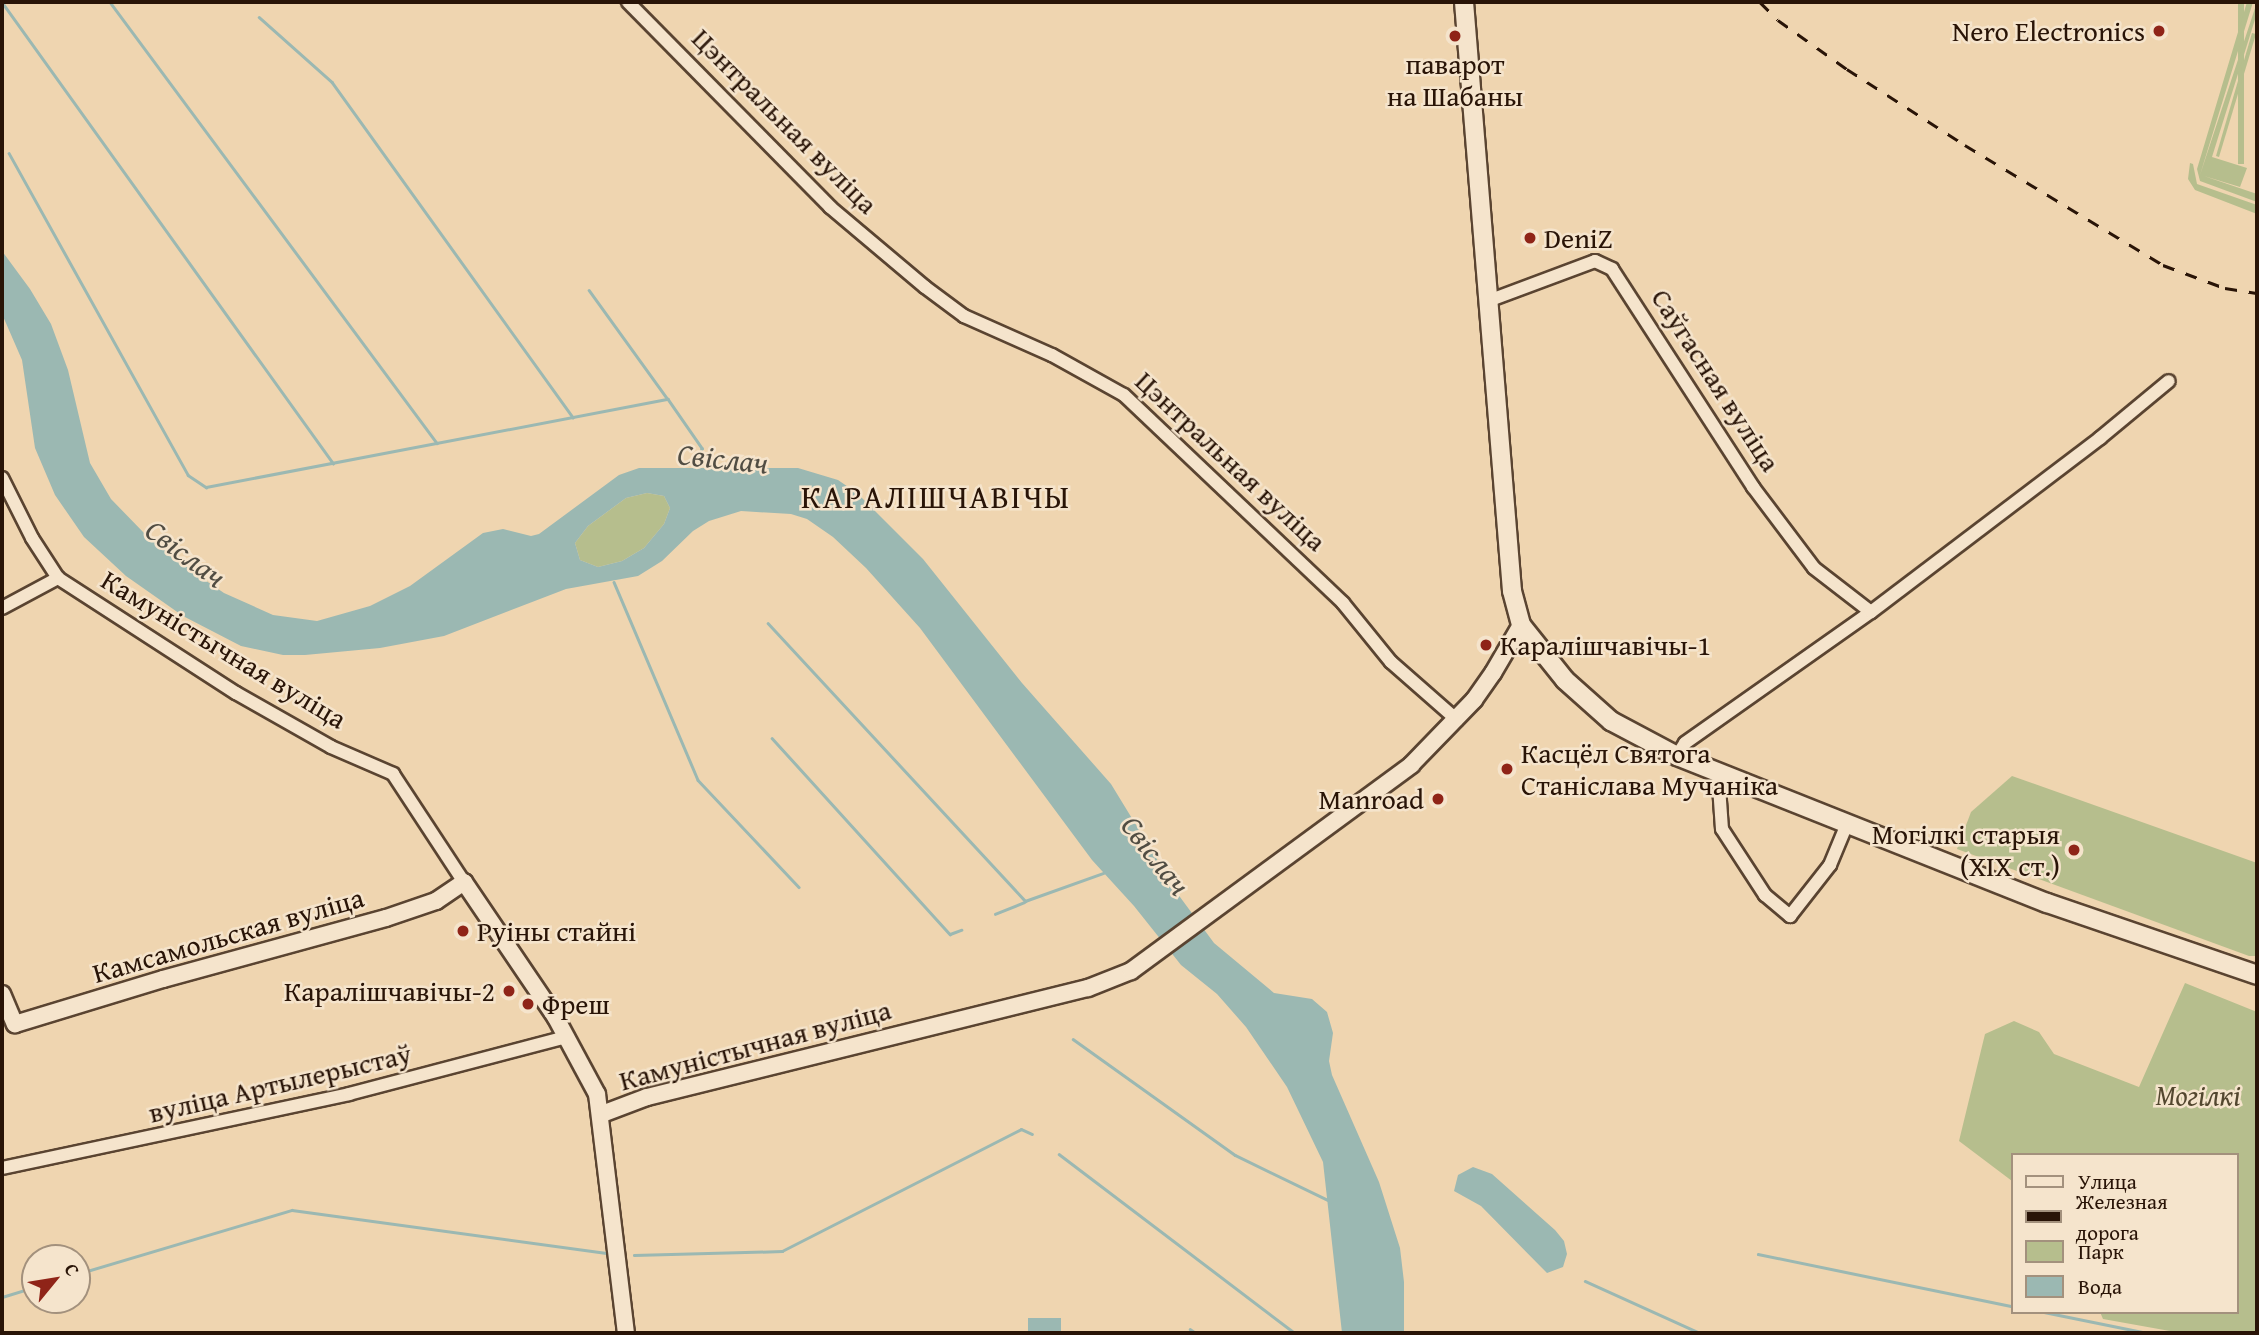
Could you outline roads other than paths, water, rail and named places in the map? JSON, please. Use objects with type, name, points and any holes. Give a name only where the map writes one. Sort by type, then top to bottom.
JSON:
[{"type":"main road","points":[[1464,2],[1512,591],[1521,625],[1570,686],[1593,707],[1628,732],[1677,756],[2060,907],[2257,975]]},
{"type":"street","name":"Цэнтральная вуліца","points":[[628,2],[830,207],[925,287],[964,316],[1052,355],[1125,395],[1343,603],[1391,662],[1457,720]]},
{"type":"street","name":"Саўгасная вуліца","points":[[1488,301],[1595,261],[1612,269],[1754,487],[1814,568],[1871,612]]},
{"type":"street","points":[[1677,756],[1685,743],[1871,612],[2100,438],[2169,381]]},
{"type":"street","name":"Камуністычная вуліца","points":[[2,478],[32,538],[58,578],[245,699],[331,747],[393,774],[567,1037],[597,1094],[602,1114],[647,1097],[1088,988],[1116,978],[1145,962],[1400,774],[1457,720]]},
{"type":"street","points":[[2,608],[58,578]]},
{"type":"street","points":[[1457,720],[1493,673],[1521,625]]},
{"type":"street","points":[[1718,772],[1723,829],[1765,895],[1790,916],[1830,865],[1847,824]]},
{"type":"street","name":"Камсамольская вуліца","points":[[8,1026],[163,979],[386,918],[436,901],[464,881]]},
{"type":"street","points":[[2,994],[8,1026]]},
{"type":"street","name":"вуліца Артылерыстаў","points":[[2,1168],[349,1094],[567,1037]]},
{"type":"street","points":[[602,1114],[607,1190],[626,1333]]},
{"type":"water","points":[[2,251],[51,324],[68,370],[90,463],[111,499],[144,533],[199,576],[224,593],[273,615],[317,621],[370,606],[410,586],[483,533],[503,529],[531,536],[539,534],[619,475],[639,468],[798,468],[838,480],[857,493],[923,559],[1022,683],[1111,784],[1180,897],[1214,943],[1274,993],[1312,999],[1327,1012],[1333,1033],[1329,1061],[1332,1075],[1379,1182],[1400,1248],[1404,1282],[1404,1333],[1342,1333],[1323,1162],[1287,1087],[1246,1027],[1217,994],[1181,965],[1134,906],[1092,860],[920,628],[866,568],[833,537],[807,519],[791,514],[741,511],[709,521],[693,531],[662,561],[638,576],[566,589],[444,636],[380,648],[305,655],[283,655],[241,646],[183,616],[126,576],[84,537],[55,495],[35,448],[22,360],[2,314]],"holes":[[[647,493],[664,496],[670,508],[664,524],[644,548],[622,561],[598,567],[580,560],[575,543],[588,526],[626,498]]]},
{"type":"water","points":[[1473,1167],[1492,1174],[1555,1230],[1564,1241],[1567,1254],[1563,1267],[1547,1273],[1481,1206],[1454,1191],[1458,1175]]},
{"type":"water","points":[[1028,1318],[1061,1318],[1061,1333],[1028,1333]]},
{"type":"waterway","points":[[2,2],[333,463]]},
{"type":"waterway","points":[[110,2],[437,443]]},
{"type":"waterway","points":[[259,17],[332,82],[573,417]]},
{"type":"waterway","name":"Свіслач","points":[[9,153],[188,475],[206,487],[668,399],[702,448],[700,458],[709,470]]},
{"type":"waterway","points":[[589,290],[667,398]]},
{"type":"waterway","points":[[614,582],[698,780],[799,887]]},
{"type":"waterway","points":[[768,623],[1025,901],[1103,873]]},
{"type":"waterway","points":[[772,738],[950,934],[961,930]]},
{"type":"waterway","points":[[995,914],[1024,902]]},
{"type":"waterway","points":[[1073,1039],[1235,1155],[1330,1201]]},
{"type":"waterway","points":[[634,1255],[782,1251],[1021,1129],[1032,1134]]},
{"type":"waterway","points":[[1059,1154],[1295,1333]]},
{"type":"waterway","points":[[91,1270],[292,1210],[606,1253]]},
{"type":"waterway","points":[[1758,1254],[2010,1306]]},
{"type":"waterway","points":[[1585,1281],[1700,1333]]},
{"type":"waterway","points":[[2,1297],[21,1291]]},
{"type":"waterway","points":[[2054,1314],[2147,1333]]},
{"type":"waterway","points":[[1190,1329],[1196,1333]]},
{"type":"railway","points":[[1760,2],[1778,20],[1847,69],[1965,145],[2163,265],[2225,288],[2257,293]]},
{"type":"place","name":"Nero Electronics","points":[[2159,31]]},
{"type":"place","name":"паварот на Шабаны","points":[[1455,36]]},
{"type":"place","name":"DeniZ","points":[[1530,238]]},
{"type":"place","name":"Каралішчавічы-1","points":[[1486,645]]},
{"type":"place","name":"Касцёл Святога Станіслава Мучаніка","points":[[1507,769]]},
{"type":"place","name":"Manroad","points":[[1438,799]]},
{"type":"place","name":"Могілкі старыя (XIX ст.)","points":[[2074,850]]},
{"type":"place","name":"Руіны стайні","points":[[463,931]]},
{"type":"place","name":"Каралішчавічы-2","points":[[509,991]]},
{"type":"place","name":"Фреш","points":[[528,1004]]},
{"type":"district","name":"КАРАЛІШЧАВІЧЫ","points":[[936,497]]},
{"type":"park label","name":"Могілкі","points":[[2198,1095]]}]
